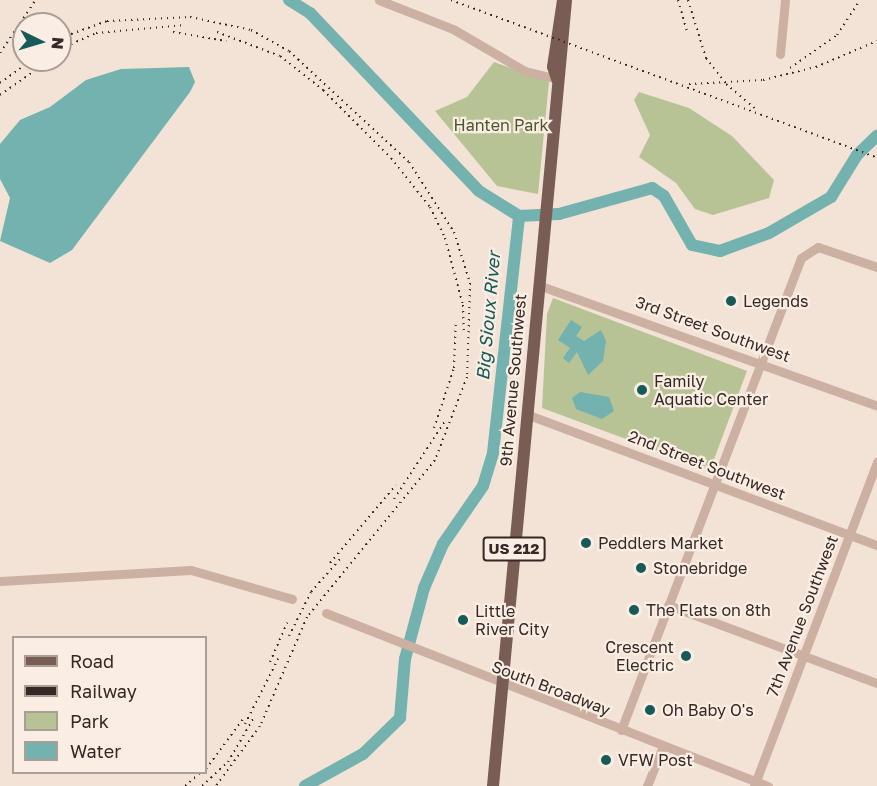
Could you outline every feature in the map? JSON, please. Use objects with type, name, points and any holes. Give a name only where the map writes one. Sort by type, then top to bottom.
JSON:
[{"type":"main road","name":"9th Avenue Southwest","points":[[502,685],[557,79],[553,67],[564,0]]},
{"type":"main road","name":"US 212","points":[[492,786],[502,685]]},
{"type":"street","points":[[379,0],[453,29],[525,71],[557,79]]},
{"type":"street","points":[[780,54],[785,0]]},
{"type":"street","points":[[621,730],[801,258],[813,247],[877,267]]},
{"type":"street","name":"3rd Street Southwest","points":[[538,285],[877,406]]},
{"type":"street","name":"2nd Street Southwest","points":[[526,414],[877,545]]},
{"type":"street","name":"7th Avenue Southwest","points":[[755,784],[877,462]]},
{"type":"street","points":[[0,581],[191,570],[292,599]]},
{"type":"street","points":[[668,605],[877,683]]},
{"type":"street","name":"South Broadway","points":[[326,613],[502,685],[663,746],[755,784],[768,786]]},
{"type":"street","points":[[647,786],[663,746]]},
{"type":"green space","name":"Hanten Park","points":[[494,62],[549,82],[538,194],[497,186],[435,111],[467,97]]},
{"type":"green space","points":[[639,92],[689,108],[732,136],[774,180],[769,198],[713,215],[695,209],[676,183],[639,157],[650,135],[634,100]]},
{"type":"green space","name":"Family Aquatic Center","points":[[553,298],[747,371],[710,470],[542,408],[547,314]]},
{"type":"water","points":[[189,67],[195,82],[190,92],[72,250],[50,263],[0,241],[10,198],[0,179],[0,144],[20,120],[50,107],[86,80],[121,69]]},
{"type":"water","points":[[571,320],[582,327],[576,336],[584,341],[601,330],[606,341],[603,361],[588,375],[577,352],[569,363],[563,358],[570,348],[558,340]]},
{"type":"water","points":[[580,392],[609,397],[614,411],[602,419],[576,409],[572,398]]},
{"type":"waterway","points":[[289,0],[310,13],[479,191],[519,216]]},
{"type":"waterway","name":"Big Sioux River","points":[[519,216],[559,214],[652,188],[664,196],[692,245],[720,251],[769,233],[831,197],[857,155],[877,136]]},
{"type":"waterway","name":"Big Sioux River","points":[[305,786],[363,754],[400,718],[405,659],[424,588],[443,544],[483,486],[493,453],[519,216]]},
{"type":"railway","points":[[451,0],[877,158]]},
{"type":"railway","points":[[678,0],[687,31]]},
{"type":"railway","points":[[688,0],[706,58],[726,84],[755,108]]},
{"type":"railway","points":[[790,68],[837,35],[860,0]]},
{"type":"railway","points":[[0,53],[35,1]]},
{"type":"railway","points":[[72,34],[107,21],[190,17],[251,30],[289,51],[409,162],[454,232],[470,283],[467,377],[435,460],[307,617],[260,726],[216,786]]},
{"type":"railway","points":[[72,44],[96,33],[185,25]]},
{"type":"railway","points":[[173,32],[226,41]]},
{"type":"railway","points":[[217,32],[280,56],[323,90],[391,158],[430,207],[445,238],[463,305],[464,334]]},
{"type":"railway","points":[[689,84],[763,80],[816,67],[877,41]]},
{"type":"railway","points":[[0,83],[15,72]]},
{"type":"railway","points":[[0,95],[33,72]]},
{"type":"railway","points":[[434,428],[454,368],[456,320]]},
{"type":"railway","points":[[394,499],[445,421]]},
{"type":"railway","points":[[330,563],[396,485]]},
{"type":"railway","points":[[289,636],[311,592],[340,559]]},
{"type":"railway","points":[[270,662],[287,623]]},
{"type":"railway","points":[[245,724],[280,655]]},
{"type":"railway","points":[[207,768],[243,719]]},
{"type":"railway","points":[[202,786],[228,762],[253,719]]},
{"type":"railway","points":[[185,786],[199,774]]},
{"type":"place","name":"Legends","points":[[731,301]]},
{"type":"place","name":"Family Aquatic Center","points":[[642,390]]},
{"type":"place","name":"Peddlers Market","points":[[586,543]]},
{"type":"place","name":"Stonebridge","points":[[641,568]]},
{"type":"place","name":"The Flats on 8th","points":[[634,610]]},
{"type":"place","name":"Little River City","points":[[463,620]]},
{"type":"place","name":"Crescent Electric","points":[[686,656]]},
{"type":"place","name":"Oh Baby O's","points":[[650,710]]},
{"type":"place","name":"VFW Post","points":[[606,760]]}]
